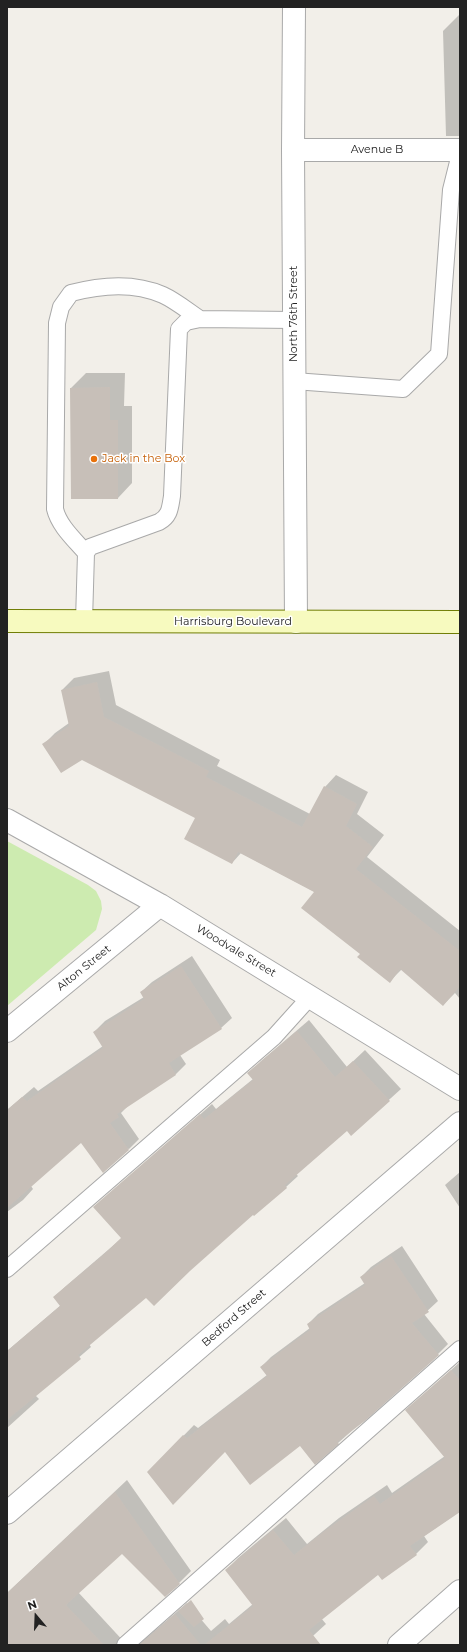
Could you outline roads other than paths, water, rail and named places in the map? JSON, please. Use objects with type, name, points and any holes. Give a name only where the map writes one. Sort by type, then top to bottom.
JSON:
[{"type":"main road","name":"Harrisburg Boulevard","points":[[7,621],[460,622]]},
{"type":"street","name":"North 76th Street","points":[[294,7],[293,150],[296,622]]},
{"type":"street","name":"Avenue B","points":[[293,150],[460,150]]},
{"type":"street","name":"Woodvale Street","points":[[7,820],[160,905],[460,1089]]},
{"type":"street","name":"Alton Street","points":[[7,1031],[160,905]]},
{"type":"street","name":"Bedford Street","points":[[7,1513],[460,1123]]},
{"type":"street","points":[[399,1645],[460,1591]]},
{"type":"lane","points":[[294,381],[403,389],[439,354],[451,190],[460,154]]},
{"type":"lane","points":[[86,553],[57,517],[55,509],[57,323],[61,307],[71,293],[93,287],[134,286],[163,295],[200,319]]},
{"type":"lane","points":[[84,621],[86,553],[90,547],[159,522],[166,518],[169,512],[172,496],[179,329],[186,322],[200,319],[294,320]]},
{"type":"lane","points":[[7,1269],[274,1037],[310,996]]},
{"type":"lane","points":[[125,1645],[460,1349]]},
{"type":"place","name":"Jack in the Box","points":[[94,459]]}]
